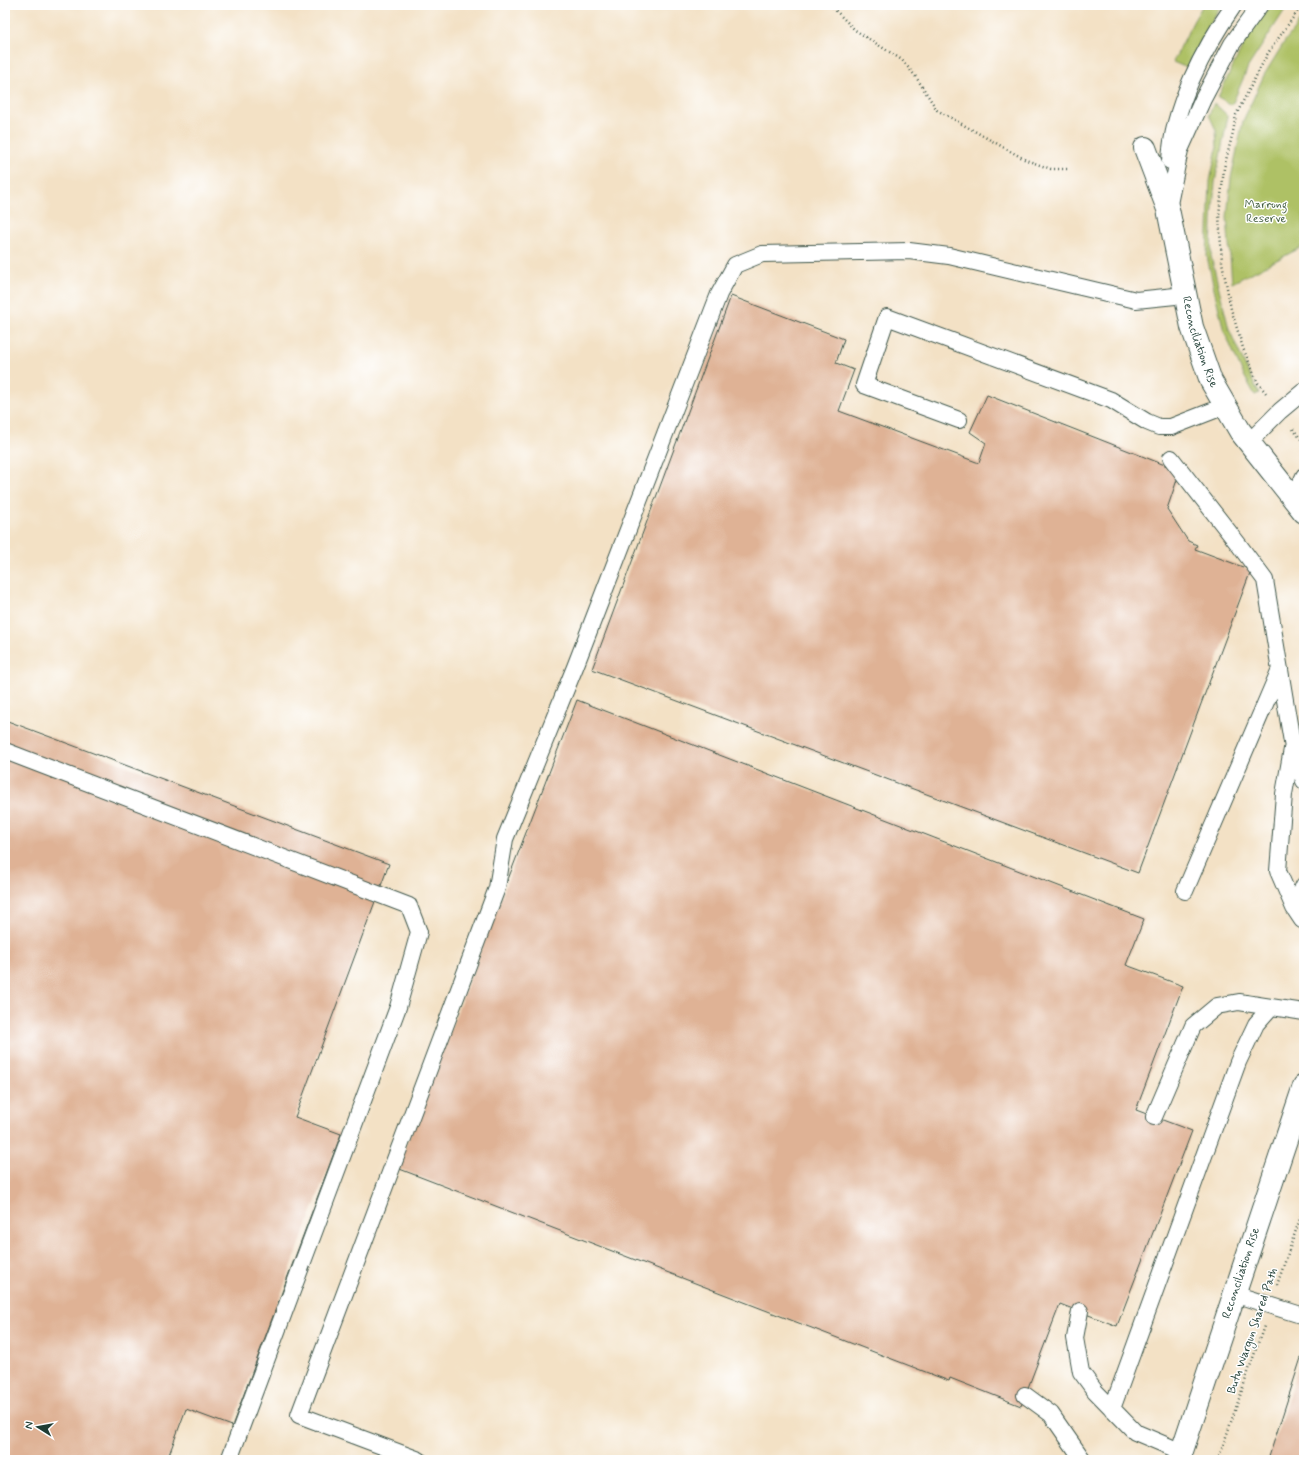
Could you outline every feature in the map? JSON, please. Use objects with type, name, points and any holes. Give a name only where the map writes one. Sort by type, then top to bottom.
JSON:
[{"type":"street","name":"Reconciliation Rise","points":[[1145,148],[1168,209],[1192,327],[1210,381],[1240,431],[1299,505]]},
{"type":"street","name":"Reconciliation Rise","points":[[1180,1456],[1304,1086]]},
{"type":"lane","points":[[1168,209],[1170,154],[1174,123],[1199,65],[1216,31],[1234,5]]},
{"type":"lane","points":[[1168,209],[1180,150],[1203,99],[1232,44],[1260,5]]},
{"type":"lane","points":[[419,1460],[299,1415],[497,888],[505,839],[575,667],[719,294],[735,265],[762,254],[909,251],[949,256],[1136,300],[1185,295]]},
{"type":"lane","points":[[959,420],[864,385],[887,317],[1111,400],[1147,422],[1159,427],[1171,427],[1225,406]]},
{"type":"lane","points":[[1249,442],[1280,411],[1304,390]]},
{"type":"lane","points":[[1171,458],[1240,545],[1265,580],[1293,748],[1304,782]]},
{"type":"lane","points":[[1299,505],[1304,476]]},
{"type":"lane","points":[[1185,891],[1280,669]]},
{"type":"lane","points":[[1293,748],[1284,794],[1278,871],[1294,908],[1304,921]]},
{"type":"lane","points":[[5,751],[409,906],[419,932],[398,1007],[229,1460]]},
{"type":"lane","points":[[1294,908],[1304,885]]},
{"type":"lane","points":[[1154,1117],[1193,1026],[1217,1006],[1240,1002],[1304,1012]]},
{"type":"lane","points":[[1112,1409],[1238,1062],[1256,1024],[1271,1007]]},
{"type":"lane","points":[[1234,1294],[1304,1316]]},
{"type":"lane","points":[[1080,1311],[1076,1338],[1081,1372],[1094,1391],[1134,1432],[1180,1456]]},
{"type":"lane","points":[[1025,1395],[1051,1414],[1083,1460]]},
{"type":"path","points":[[830,5],[855,30],[902,60],[916,77],[937,110],[1026,160],[1051,169],[1068,169]]},
{"type":"path","points":[[1302,5],[1268,53],[1236,115],[1224,168],[1219,216],[1222,262],[1231,309],[1241,341],[1258,383],[1304,443]]},
{"type":"path","name":"Butu Wargun Shared Path","points":[[1218,1460],[1304,1207]]},
{"type":"green space","points":[[1203,5],[1222,5],[1187,68],[1173,62]]},
{"type":"green space","points":[[1271,5],[1288,5],[1248,67],[1232,105],[1218,97],[1248,37]]},
{"type":"green space","name":"Marrong Reserve","points":[[1304,16],[1304,246],[1232,283],[1227,217],[1231,178],[1243,121],[1264,75],[1285,41]]},
{"type":"green space","points":[[1214,103],[1228,116],[1215,182],[1211,256],[1229,329],[1259,393],[1255,395],[1242,372],[1224,331],[1207,256],[1210,181],[1217,148],[1216,130],[1209,115]]},
{"type":"building","points":[[731,296],[844,339],[836,363],[854,370],[839,411],[979,463],[986,443],[970,432],[987,395],[1180,471],[1167,509],[1188,541],[1197,545],[1195,549],[1251,570],[1138,873],[592,669]]},
{"type":"building","points":[[577,700],[1144,919],[1126,965],[1183,986],[1136,1110],[1192,1131],[1117,1326],[1060,1304],[1021,1406],[950,1378],[949,1381],[397,1168]]},
{"type":"building","points":[[5,720],[389,864],[295,1117],[341,1134],[232,1426],[186,1409],[167,1460],[5,1460]]},
{"type":"building","points":[[1301,1358],[1304,1358],[1304,1460],[1268,1460]]}]
